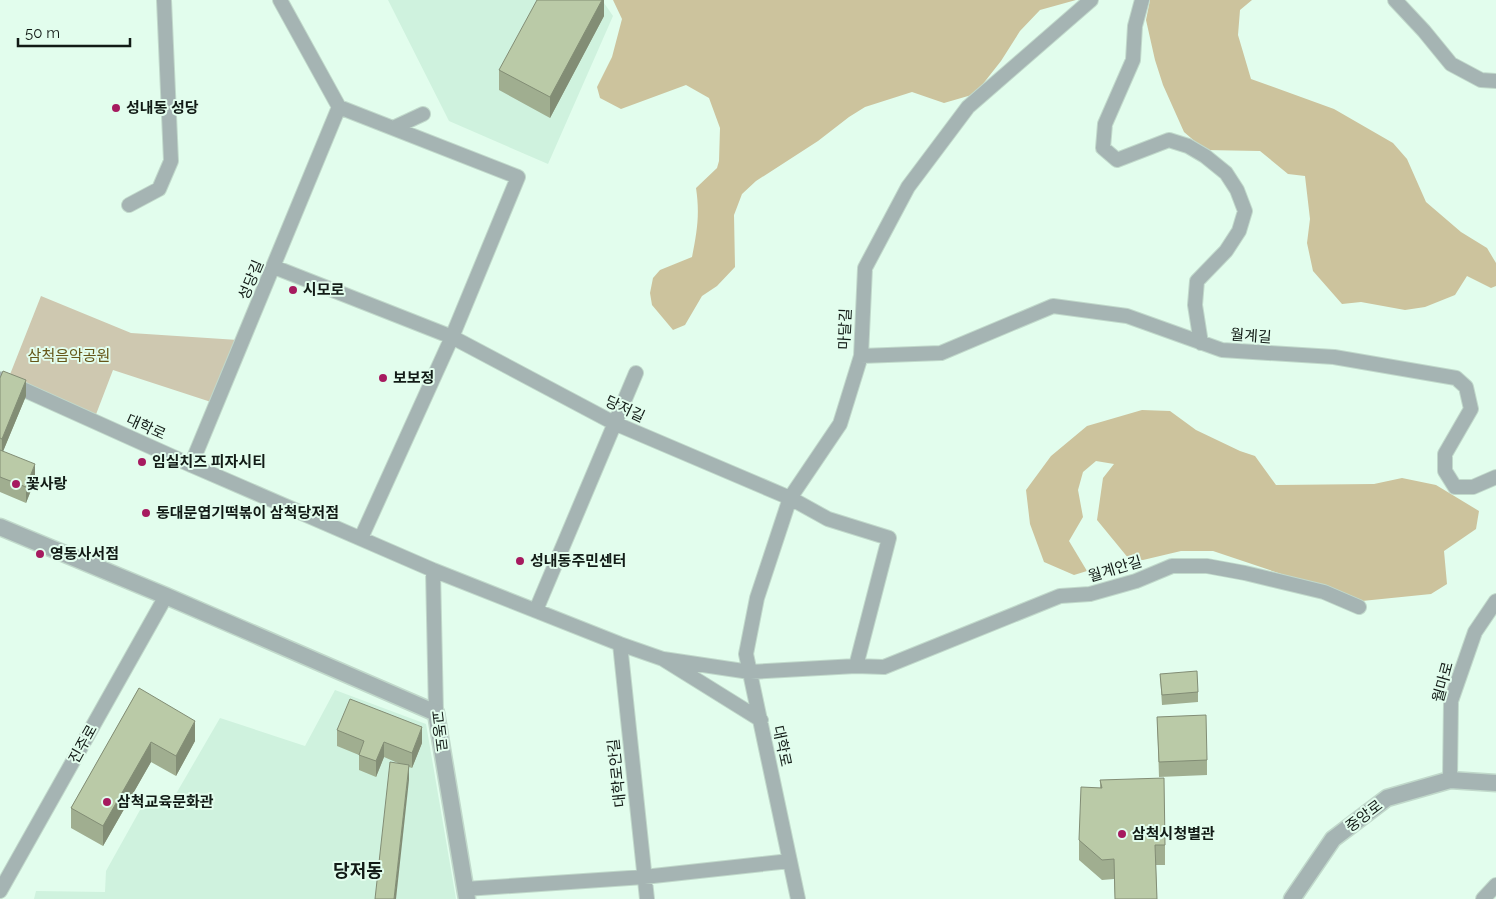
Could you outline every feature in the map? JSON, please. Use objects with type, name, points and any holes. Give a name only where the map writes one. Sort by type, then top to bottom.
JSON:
[{"type":"street","points":[[129,205],[159,189],[171,160],[164,0]]},
{"type":"street","points":[[280,0],[340,107],[518,176],[452,336],[361,538]]},
{"type":"street","name":"마달길","points":[[761,720],[746,654],[758,598],[790,498],[840,424],[860,356],[865,268],[908,187],[968,107],[1091,0]]},
{"type":"street","points":[[1142,0],[1135,26],[1133,60],[1105,124],[1103,148],[1118,160],[1169,140],[1188,146],[1205,156],[1226,173],[1237,190],[1245,211],[1239,231],[1226,251],[1197,281],[1195,305],[1201,342]]},
{"type":"street","points":[[1395,0],[1424,31],[1450,64],[1481,80],[1496,81]]},
{"type":"street","name":"성당길","points":[[191,466],[340,107]]},
{"type":"street","points":[[393,128],[423,114]]},
{"type":"street","name":"당저길","points":[[274,267],[452,336],[614,423],[790,498]]},
{"type":"street","name":"월계길","points":[[860,356],[941,353],[1053,306],[1127,316],[1222,350],[1334,357],[1456,378],[1466,387],[1471,409],[1445,454],[1445,471],[1455,487],[1473,487],[1496,477]]},
{"type":"street","points":[[536,610],[636,373]]},
{"type":"street","name":"대학로","points":[[0,380],[191,466],[433,570],[620,644],[663,659],[750,672]]},
{"type":"street","points":[[790,498],[828,519],[889,538],[856,666]]},
{"type":"street","points":[[0,526],[436,713]]},
{"type":"street","name":"월계안길","points":[[750,672],[856,666],[884,667],[1060,596],[1099,592],[1136,581],[1172,566],[1207,566],[1245,573],[1324,592],[1359,607]]},
{"type":"street","name":"교동로","points":[[433,570],[436,713],[466,894],[644,877]]},
{"type":"street","name":"진주로","points":[[0,891],[166,596]]},
{"type":"street","name":"월마로","points":[[1450,780],[1451,701],[1475,632],[1496,601]]},
{"type":"street","name":"대학로안길","points":[[620,644],[647,899]]},
{"type":"street","name":"대학로","points":[[663,659],[761,720],[798,899]]},
{"type":"street","name":"중앙로","points":[[1292,899],[1333,839],[1387,798],[1450,780],[1496,783]]},
{"type":"street","points":[[644,877],[790,862]]},
{"type":"street","points":[[1483,899],[1496,885]]},
{"type":"shaded area","points":[[388,0],[602,0],[613,16],[548,164],[449,121]]},
{"type":"shaded area","points":[[613,0],[1076,0],[1040,10],[1020,31],[1001,61],[975,94],[944,103],[912,92],[865,107],[818,141],[756,181],[742,194],[734,215],[735,267],[717,286],[702,296],[685,325],[673,330],[652,305],[650,293],[653,278],[660,270],[692,257],[698,206],[696,188],[717,168],[720,128],[709,98],[686,85],[621,109],[600,98],[597,87],[612,57],[622,19]]},
{"type":"shaded area","points":[[1150,0],[1252,0],[1240,10],[1238,35],[1251,79],[1334,109],[1393,143],[1407,159],[1426,202],[1461,232],[1487,248],[1496,263],[1496,286],[1491,288],[1467,276],[1455,295],[1425,307],[1405,310],[1361,302],[1342,304],[1313,271],[1307,243],[1310,219],[1305,176],[1288,174],[1260,151],[1205,150],[1184,132],[1163,85],[1155,60],[1146,20]]},
{"type":"shaded area","points":[[1142,410],[1170,411],[1196,430],[1255,456],[1276,485],[1374,484],[1402,478],[1436,485],[1479,511],[1476,529],[1444,551],[1447,584],[1431,594],[1362,601],[1213,551],[1181,551],[1143,560],[1129,559],[1097,520],[1103,478],[1114,464],[1096,461],[1083,472],[1078,490],[1083,517],[1069,541],[1087,571],[1074,575],[1044,562],[1030,524],[1026,490],[1051,456],[1087,426]]},
{"type":"shaded area","points":[[335,690],[426,724],[456,899],[34,899],[36,891],[105,892],[106,871],[140,810],[173,799],[220,718],[305,746]]},
{"type":"green space","name":"삼척음악공원","points":[[41,296],[131,333],[238,340],[211,402],[113,370],[95,417],[9,377]]},
{"type":"building","points":[[537,0],[602,0],[550,97],[499,70]]},
{"type":"building","points":[[3,371],[26,380],[2,439],[0,438],[0,378]]},
{"type":"building","points":[[0,450],[35,464],[26,487],[0,477]]},
{"type":"building","points":[[1197,671],[1198,692],[1162,695],[1160,674]]},
{"type":"building","name":"삼척교육문화관","points":[[139,688],[195,721],[176,756],[151,742],[103,826],[71,808]]},
{"type":"building","points":[[350,699],[422,727],[412,753],[384,742],[376,761],[359,755],[364,741],[337,730]]},
{"type":"building","points":[[1206,715],[1207,760],[1159,762],[1157,717]]},
{"type":"building","points":[[390,762],[409,765],[394,899],[375,899]]},
{"type":"building","name":"삼척시청별관","points":[[1164,778],[1165,845],[1155,845],[1157,899],[1115,899],[1114,859],[1102,860],[1079,840],[1081,787],[1102,788],[1100,780]]},
{"type":"place","name":"성내동 성당","points":[[116,108]]},
{"type":"place","name":"시모로","points":[[293,290]]},
{"type":"place","name":"보보정","points":[[383,378]]},
{"type":"place","name":"임실치즈 피자시티","points":[[142,462]]},
{"type":"place","name":"꽃사랑","points":[[16,484]]},
{"type":"place","name":"동대문엽기떡볶이 삼척당저점","points":[[146,513]]},
{"type":"place","name":"영동사서점","points":[[40,554]]},
{"type":"place","name":"성내동주민센터","points":[[520,561]]},
{"type":"place","name":"삼척교육문화관","points":[[107,802]]},
{"type":"place","name":"삼척시청별관","points":[[1122,834]]},
{"type":"district","name":"당저동","points":[[358,870]]}]
